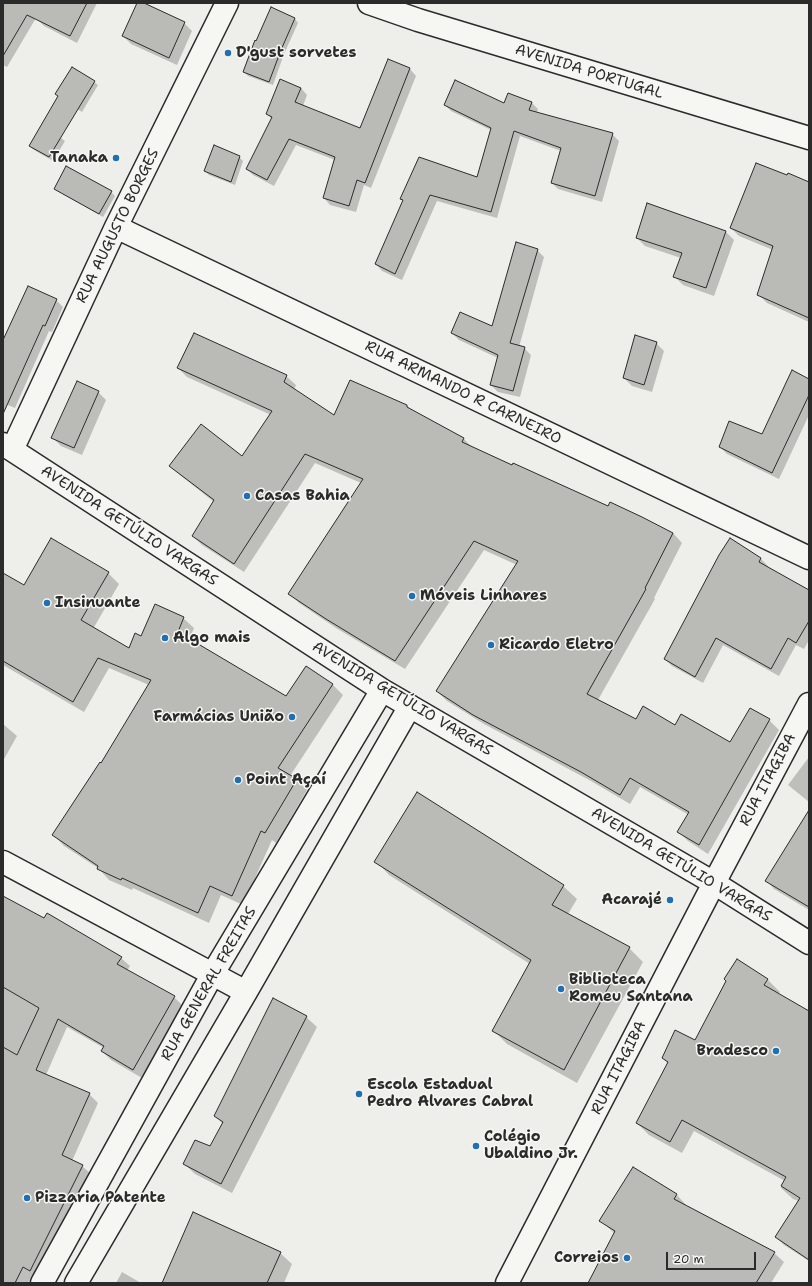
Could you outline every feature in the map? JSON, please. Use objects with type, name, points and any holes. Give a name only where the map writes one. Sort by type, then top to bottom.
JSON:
[{"type":"street","name":"RUA AUGUSTO BORGES","points":[[8,447],[227,3]]},
{"type":"street","name":"AVENIDA PORTUGAL","points":[[368,3],[418,20],[809,138]]},
{"type":"street","name":"RUA ARMANDO R CARNEIRO","points":[[116,227],[809,558]]},
{"type":"street","name":"AVENIDA GETÚLIO VARGAS","points":[[8,447],[382,690],[714,883],[809,942]]},
{"type":"street","name":"RUA GENERAL FREITAS","points":[[42,1283],[212,975],[382,690]]},
{"type":"street","name":"RUA ITAGIBA","points":[[507,1283],[714,883],[809,704]]},
{"type":"street","points":[[76,1283],[246,992],[410,706]]},
{"type":"street","points":[[3,862],[246,992]]},
{"type":"building","points":[[3,3],[87,3],[70,36],[27,15],[3,56]]},
{"type":"building","points":[[137,3],[144,3],[185,22],[169,58],[122,36]]},
{"type":"building","points":[[271,7],[295,18],[269,82],[243,72],[255,40],[256,41]]},
{"type":"building","points":[[388,59],[410,68],[365,183],[357,180],[349,206],[323,198],[335,157],[289,139],[267,180],[246,169],[272,117],[266,114],[280,79],[301,88],[295,102],[360,128]]},
{"type":"building","points":[[72,67],[95,81],[49,157],[29,146],[58,96],[55,94]]},
{"type":"building","points":[[455,80],[504,103],[508,93],[532,102],[529,110],[613,133],[595,196],[551,183],[561,148],[514,131],[491,212],[430,195],[395,274],[375,264],[403,200],[400,199],[419,157],[477,177],[491,128],[444,105]]},
{"type":"building","points":[[214,145],[240,156],[231,182],[204,171]]},
{"type":"building","points":[[756,163],[787,175],[788,173],[809,182],[809,318],[757,295],[773,246],[730,228]]},
{"type":"building","points":[[66,166],[112,191],[99,214],[54,189]]},
{"type":"building","points":[[647,203],[726,231],[706,288],[673,277],[682,253],[636,238]]},
{"type":"building","points":[[516,242],[538,249],[510,343],[525,347],[513,391],[490,385],[498,355],[451,333],[460,312],[492,326]]},
{"type":"building","points":[[28,286],[57,299],[45,326],[43,325],[3,414],[3,340]]},
{"type":"building","points":[[194,333],[287,375],[284,382],[334,415],[350,380],[407,405],[407,407],[464,438],[462,442],[512,465],[513,463],[608,506],[610,502],[673,533],[645,588],[646,589],[587,694],[636,719],[643,706],[675,725],[681,714],[730,742],[750,708],[770,719],[699,845],[677,832],[689,812],[630,778],[620,795],[581,772],[473,715],[436,691],[518,561],[474,541],[395,661],[288,594],[363,479],[305,454],[234,564],[192,536],[214,500],[169,466],[201,424],[242,456],[272,411],[177,368]]},
{"type":"building","points":[[635,335],[657,342],[644,385],[623,378]]},
{"type":"building","points":[[792,370],[809,379],[809,395],[772,473],[719,447],[729,421],[762,434]]},
{"type":"building","points":[[77,381],[99,391],[74,448],[51,438]]},
{"type":"building","points":[[51,538],[109,572],[81,620],[129,648],[135,633],[141,636],[155,604],[184,617],[178,632],[286,696],[306,666],[333,684],[278,768],[297,779],[265,833],[261,831],[232,896],[210,886],[198,913],[122,878],[121,880],[97,869],[98,866],[52,835],[100,762],[101,763],[151,680],[98,658],[73,702],[3,661],[3,573],[24,585]]},
{"type":"building","points":[[730,538],[761,558],[759,562],[809,590],[809,621],[796,643],[788,638],[771,669],[716,638],[695,677],[664,659],[719,555]]},
{"type":"building","points":[[417,792],[564,885],[552,905],[630,947],[564,1070],[492,1031],[531,960],[374,862]]},
{"type":"building","points":[[809,810],[809,907],[765,881]]},
{"type":"building","points":[[3,896],[44,918],[47,913],[122,957],[117,964],[175,996],[133,1070],[101,1051],[104,1046],[58,1019],[36,1070],[90,1093],[62,1155],[83,1165],[30,1271],[23,1267],[15,1283],[3,1283],[3,1047],[17,1055],[39,1008],[3,987]]},
{"type":"building","points":[[737,959],[768,979],[764,985],[809,1011],[809,1260],[775,1237],[800,1198],[781,1186],[786,1177],[682,1120],[670,1142],[636,1123],[668,1062],[662,1058],[675,1030],[695,1040],[726,981],[724,979]]},
{"type":"building","points":[[273,998],[307,1016],[221,1184],[183,1164],[195,1140],[210,1146],[223,1122],[214,1116]]},
{"type":"building","points":[[633,1167],[677,1194],[674,1199],[775,1252],[756,1283],[588,1283],[615,1231],[599,1221]]},
{"type":"building","points":[[193,1212],[281,1252],[267,1283],[162,1283]]},
{"type":"place","name":"D'gust sorvetes","points":[[228,53]]},
{"type":"place","name":"Tanaka","points":[[116,158]]},
{"type":"place","name":"Casas Bahia","points":[[247,496]]},
{"type":"place","name":"Móveis Linhares","points":[[412,596]]},
{"type":"place","name":"Insinuante","points":[[47,603]]},
{"type":"place","name":"Algo mais","points":[[165,638]]},
{"type":"place","name":"Ricardo Eletro","points":[[491,645]]},
{"type":"place","name":"Farmácias União","points":[[292,717]]},
{"type":"place","name":"Point Açaí","points":[[238,780]]},
{"type":"place","name":"Acarajé","points":[[670,900]]},
{"type":"place","name":"Biblioteca Romeu Santana","points":[[561,989]]},
{"type":"place","name":"Bradesco","points":[[776,1051]]},
{"type":"place","name":"Escola Estadual Pedro Alvares Cabral","points":[[359,1094]]},
{"type":"place","name":"Colégio Ubaldino Jr.","points":[[476,1146]]},
{"type":"place","name":"Pizzaria Patente","points":[[27,1198]]},
{"type":"place","name":"Correios","points":[[627,1258]]}]
